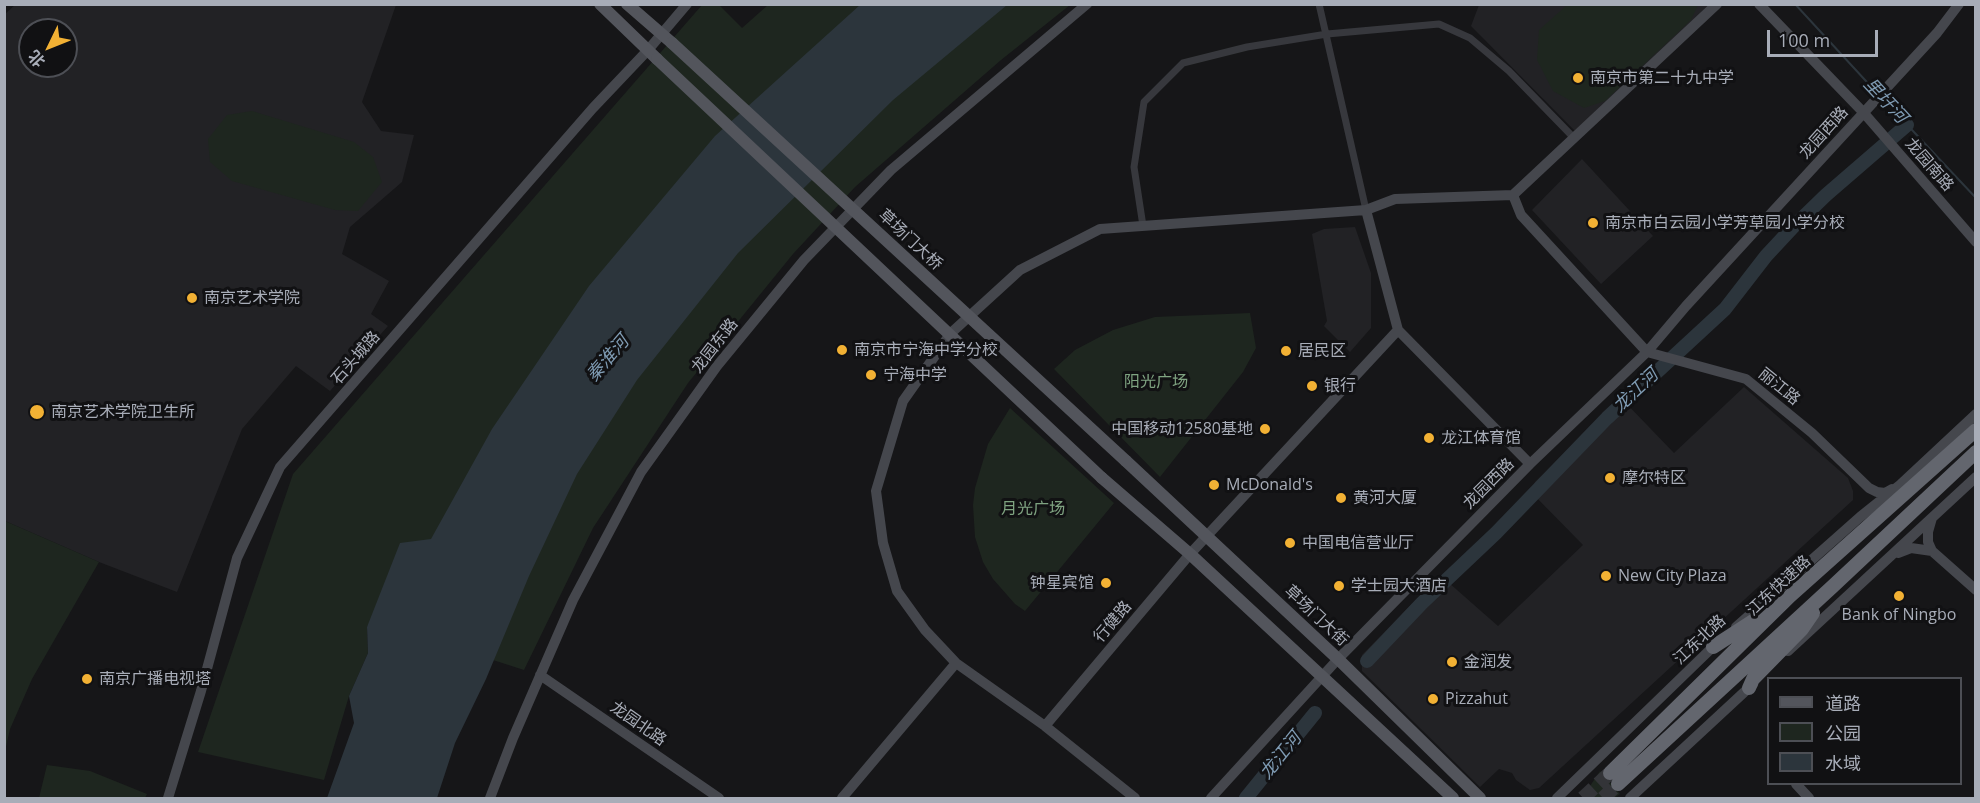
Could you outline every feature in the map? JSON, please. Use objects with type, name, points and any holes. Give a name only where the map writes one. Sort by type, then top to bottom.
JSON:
[{"type":"highway","name":"江东快速路","points":[[1976,430],[1791,596],[1614,778],[1832,587],[1976,452]]},
{"type":"highway","points":[[1749,688],[1753,679],[1802,628],[1832,587]]},
{"type":"highway","points":[[1713,646],[1791,596]]},
{"type":"main road","points":[[600,4],[1102,478],[1190,554],[1453,798]]},
{"type":"main road","points":[[627,4],[662,33]]},
{"type":"main road","name":"草场门大桥","points":[[662,33],[1126,461]]},
{"type":"main road","name":"草场门大街","points":[[1126,461],[1338,659],[1480,798]]},
{"type":"street","name":"石头城路","points":[[168,798],[201,691],[237,558],[280,467],[593,108],[653,54],[662,33],[687,4]]},
{"type":"street","name":"龙园东路","points":[[490,798],[513,738],[573,600],[641,471],[724,357],[804,260],[891,170],[1087,4]]},
{"type":"street","points":[[1319,4],[1366,210],[1398,330],[1530,464]]},
{"type":"street","points":[[1135,798],[1045,726],[956,663],[925,630],[897,591],[883,543],[876,491],[903,401],[951,333],[1020,270],[1100,229],[1366,210],[1395,199],[1513,195],[1717,4]]},
{"type":"street","name":"龙园南路","points":[[1759,4],[1863,112],[1976,242]]},
{"type":"street","name":"龙园西路","points":[[1211,798],[1338,659],[1530,464],[1647,352],[1686,306],[1937,33],[1959,4]]},
{"type":"street","points":[[1143,226],[1134,167],[1144,102],[1183,63],[1247,47],[1327,34],[1439,24],[1470,38],[1509,71],[1574,138]]},
{"type":"street","points":[[1513,195],[1521,215],[1647,352]]},
{"type":"street","name":"行健路","points":[[1045,726],[1190,554],[1398,330]]},
{"type":"street","name":"丽江路","points":[[1647,352],[1746,379],[1812,433],[1869,488]]},
{"type":"street","name":"江东北路","points":[[1557,798],[1713,646],[1860,517],[1900,485],[1976,414]]},
{"type":"street","points":[[1630,798],[1976,477]]},
{"type":"street","points":[[1869,488],[1884,493],[1900,485]]},
{"type":"street","points":[[1860,517],[1870,507],[1872,498],[1869,488]]},
{"type":"street","points":[[1933,518],[1928,532],[1928,542],[1932,551],[1976,590]]},
{"type":"street","points":[[1893,555],[1911,548],[1932,551]]},
{"type":"street","points":[[842,798],[956,663]]},
{"type":"street","name":"龙园北路","points":[[540,675],[718,798]]},
{"type":"street","points":[[1798,785],[1809,798]]},
{"type":"shaded area","name":"南京艺术学院","points":[[16,4],[396,5],[362,102],[381,131],[414,135],[402,182],[350,227],[342,254],[389,281],[371,314],[388,326],[330,391],[296,366],[242,429],[177,592],[99,562],[5,521],[4,15]]},
{"type":"shaded area","name":"南京市第二十九中学","points":[[1479,5],[1716,5],[1575,131],[1471,26]]},
{"type":"shaded area","name":"南京市白云园小学芳草园小学分校","points":[[1582,159],[1653,236],[1601,284],[1532,210]]},
{"type":"shaded area","points":[[1355,227],[1371,273],[1371,328],[1350,352],[1324,326],[1327,321],[1312,234],[1324,229]]},
{"type":"shaded area","points":[[1744,387],[1848,478],[1853,491],[1853,500],[1539,788],[1530,790],[1516,780],[1512,773],[1499,769],[1480,787],[1362,671],[1362,655],[1440,575],[1498,626],[1583,545],[1531,492],[1535,482],[1621,398],[1674,453]]},
{"type":"green space","points":[[702,5],[719,5],[742,28],[768,5],[1070,5],[1001,60],[855,187],[793,254],[688,383],[593,528],[524,670],[493,660],[431,540],[367,627],[368,653],[349,696],[324,780],[198,752],[293,474]]},
{"type":"green space","name":"南京市第二十九中学","points":[[1567,5],[1698,5],[1691,20],[1605,101],[1584,108],[1553,91],[1537,60],[1539,30]]},
{"type":"green space","points":[[252,111],[354,142],[373,157],[382,182],[358,211],[335,210],[232,181],[210,162],[208,139],[227,115]]},
{"type":"green space","name":"阳光广场","points":[[1250,313],[1256,348],[1243,372],[1160,477],[1054,369],[1075,350],[1113,330],[1155,317]]},
{"type":"green space","name":"月光广场","points":[[1010,408],[1114,503],[1025,611],[1015,604],[993,579],[983,562],[975,537],[973,505],[975,488],[988,444]]},
{"type":"green space","points":[[5,521],[99,562],[32,679],[10,729],[5,751]]},
{"type":"green space","points":[[47,765],[90,771],[147,794],[145,798],[39,798]]},
{"type":"green space","points":[[1600,771],[1620,794],[1614,798],[1588,798],[1590,786]]},
{"type":"water","name":"秦淮河","points":[[860,5],[1007,5],[893,100],[738,253],[637,380],[577,474],[455,743],[437,798],[327,798],[354,723],[349,696],[368,653],[367,627],[400,543],[431,539],[492,429],[589,286],[715,136]]},
{"type":"waterway","name":"里圩河","points":[[1795,4],[1877,93]]},
{"type":"waterway","name":"里圩河","points":[[1881,97],[1976,198]]},
{"type":"waterway","name":"龙江河","points":[[1367,661],[1422,603],[1496,533],[1607,418],[1725,309],[1766,256],[1793,227],[1826,195],[1907,125]]},
{"type":"waterway","name":"龙江河","points":[[1246,798],[1315,713]]},
{"type":"tunnel","points":[[1583,798],[1610,773]]},
{"type":"tunnel","points":[[1603,798],[1618,784]]},
{"type":"place","name":"南京市第二十九中学","points":[[1578,78]]},
{"type":"place","name":"南京市白云园小学芳草园小学分校","points":[[1593,223]]},
{"type":"place","name":"南京艺术学院","points":[[192,298]]},
{"type":"place","name":"南京市宁海中学分校","points":[[842,350]]},
{"type":"place","name":"居民区","points":[[1286,351]]},
{"type":"place","name":"宁海中学","points":[[871,375]]},
{"type":"place","name":"银行","points":[[1312,386]]},
{"type":"place","name":"南京艺术学院卫生所","points":[[37,412]]},
{"type":"place","name":"中国移动12580基地","points":[[1265,429]]},
{"type":"place","name":"龙江体育馆","points":[[1429,438]]},
{"type":"place","name":"摩尔特区","points":[[1610,478]]},
{"type":"place","name":"McDonald's","points":[[1214,485]]},
{"type":"place","name":"黄河大厦","points":[[1341,498]]},
{"type":"place","name":"中国电信营业厅","points":[[1290,543]]},
{"type":"place","name":"New City Plaza","points":[[1606,576]]},
{"type":"place","name":"钟星宾馆","points":[[1106,583]]},
{"type":"place","name":"学士园大酒店","points":[[1339,586]]},
{"type":"place","name":"Bank of Ningbo","points":[[1899,596]]},
{"type":"place","name":"金润发","points":[[1452,662]]},
{"type":"place","name":"南京广播电视塔","points":[[87,679]]},
{"type":"place","name":"Pizzahut","points":[[1433,699]]}]
